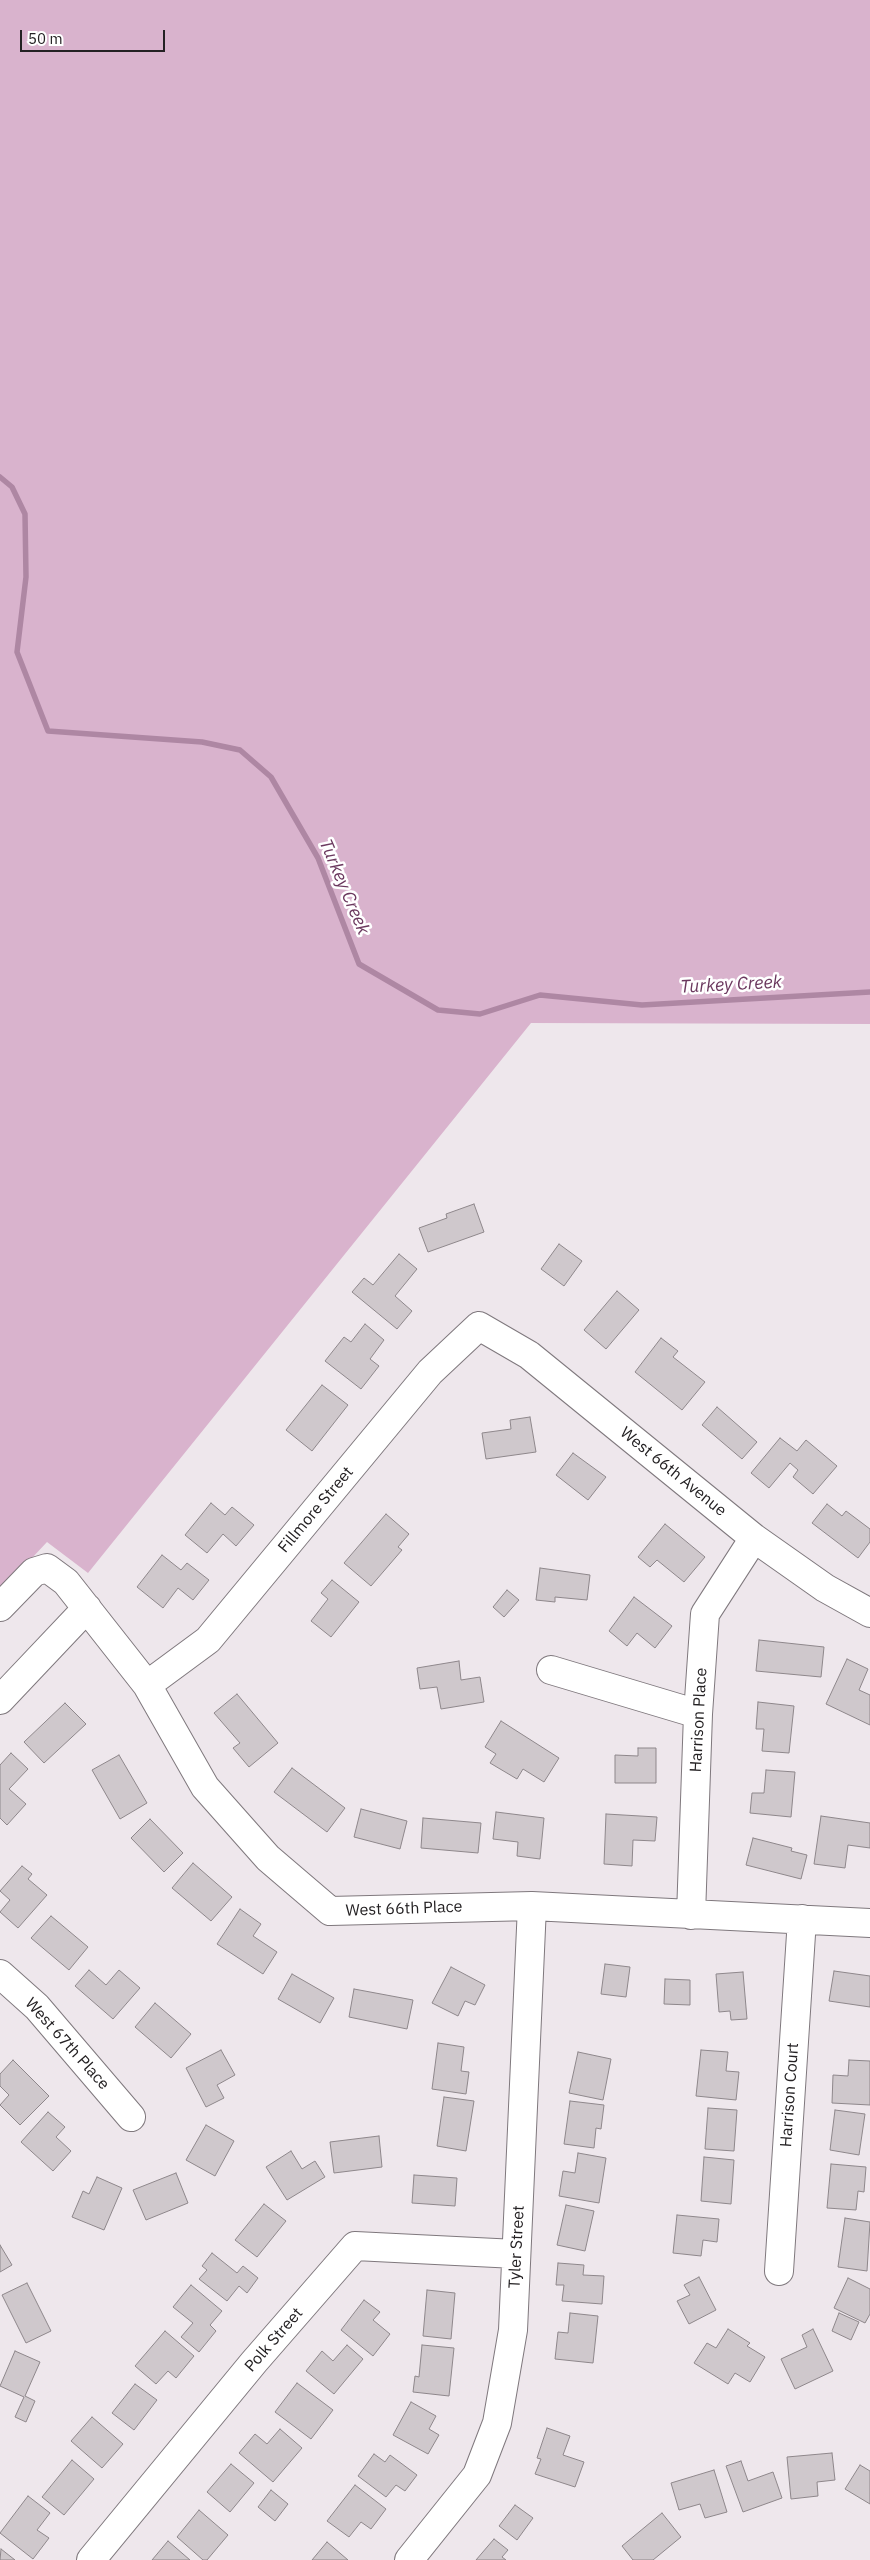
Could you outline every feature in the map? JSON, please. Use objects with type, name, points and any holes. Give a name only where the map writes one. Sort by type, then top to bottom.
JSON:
[{"type":"street","name":"West 66th Avenue","points":[[479,1326],[529,1355],[754,1538],[825,1588],[870,1613]]},
{"type":"street","name":"Fillmore Street","points":[[147,1686],[208,1640],[430,1372],[479,1326]]},
{"type":"street","name":"Harrison Place","points":[[691,1915],[698,1714],[705,1614],[754,1538]]},
{"type":"street","name":"West 66th Place","points":[[0,1608],[34,1572],[47,1568],[66,1582],[147,1686],[205,1787],[268,1858],[330,1911],[532,1906],[870,1923]]},
{"type":"street","points":[[0,1700],[87,1608]]},
{"type":"street","points":[[552,1670],[698,1714]]},
{"type":"street","name":"Tyler Street","points":[[409,2560],[477,2476],[497,2423],[513,2330],[532,1906]]},
{"type":"street","name":"Harrison Court","points":[[778,2271],[802,1919]]},
{"type":"street","name":"West 67th Place","points":[[0,1974],[37,2007],[131,2117]]},
{"type":"street","name":"Polk Street","points":[[91,2560],[254,2362],[355,2246],[516,2254]]},
{"type":"shaded area","points":[[0,0],[870,0],[870,1024],[531,1023],[88,1573],[47,1542],[0,1592]]},
{"type":"building","points":[[474,1204],[484,1232],[428,1252],[419,1228],[447,1218],[446,1214]]},
{"type":"building","points":[[559,1244],[582,1261],[564,1286],[541,1269]]},
{"type":"building","points":[[399,1254],[417,1269],[395,1296],[412,1311],[397,1329],[352,1292],[364,1278],[373,1285]]},
{"type":"building","points":[[617,1291],[639,1310],[606,1349],[584,1330]]},
{"type":"building","points":[[365,1324],[384,1340],[370,1359],[379,1366],[361,1389],[325,1361],[344,1337],[351,1342]]},
{"type":"building","points":[[661,1338],[678,1351],[673,1357],[705,1382],[682,1410],[635,1372]]},
{"type":"building","points":[[322,1385],[348,1405],[312,1451],[286,1430]]},
{"type":"building","points":[[717,1407],[757,1442],[742,1459],[702,1425]]},
{"type":"building","points":[[530,1417],[536,1452],[486,1459],[482,1433],[511,1429],[510,1420]]},
{"type":"building","points":[[780,1438],[797,1451],[806,1440],[837,1466],[813,1494],[793,1477],[798,1470],[790,1463],[769,1488],[751,1473]]},
{"type":"building","points":[[573,1453],[606,1477],[588,1500],[556,1475]]},
{"type":"building","points":[[211,1503],[225,1515],[232,1507],[254,1525],[236,1546],[223,1534],[207,1553],[185,1535]]},
{"type":"building","points":[[827,1504],[842,1516],[846,1511],[870,1529],[870,1542],[858,1558],[812,1523]]},
{"type":"building","points":[[386,1514],[409,1534],[398,1547],[402,1550],[371,1586],[344,1563]]},
{"type":"building","points":[[665,1524],[705,1557],[684,1582],[657,1560],[650,1567],[638,1557]]},
{"type":"building","points":[[162,1555],[181,1570],[187,1563],[209,1580],[193,1600],[178,1588],[163,1608],[137,1587]]},
{"type":"building","points":[[540,1568],[590,1575],[587,1600],[555,1597],[555,1602],[536,1600]]},
{"type":"building","points":[[332,1580],[359,1602],[331,1637],[311,1621],[328,1599],[321,1593]]},
{"type":"building","points":[[507,1590],[519,1600],[504,1617],[493,1607]]},
{"type":"building","points":[[634,1597],[672,1626],[655,1648],[637,1633],[627,1646],[609,1631]]},
{"type":"building","points":[[759,1640],[824,1647],[821,1677],[756,1671]]},
{"type":"building","points":[[847,1659],[868,1669],[859,1690],[870,1695],[870,1725],[826,1704]]},
{"type":"building","points":[[459,1661],[461,1680],[480,1677],[484,1702],[441,1709],[437,1687],[420,1689],[417,1668]]},
{"type":"building","points":[[237,1694],[278,1743],[249,1767],[233,1748],[240,1743],[214,1713]]},
{"type":"building","points":[[758,1702],[794,1706],[789,1753],[762,1751],[764,1729],[756,1729]]},
{"type":"building","points":[[65,1703],[86,1724],[44,1763],[24,1742]]},
{"type":"building","points":[[501,1721],[559,1758],[544,1782],[523,1769],[517,1779],[490,1763],[496,1754],[485,1747]]},
{"type":"building","points":[[638,1748],[656,1748],[656,1783],[615,1783],[615,1755],[638,1756]]},
{"type":"building","points":[[11,1753],[28,1769],[9,1789],[26,1804],[7,1825],[0,1818],[0,1765]]},
{"type":"building","points":[[119,1755],[147,1803],[120,1819],[92,1770]]},
{"type":"building","points":[[292,1768],[345,1808],[327,1832],[274,1792]]},
{"type":"building","points":[[766,1770],[795,1772],[791,1817],[750,1813],[752,1793],[764,1793]]},
{"type":"building","points":[[361,1809],[407,1821],[400,1849],[354,1837]]},
{"type":"building","points":[[496,1812],[544,1818],[540,1859],[517,1856],[518,1842],[493,1839]]},
{"type":"building","points":[[606,1814],[657,1817],[655,1841],[633,1840],[632,1866],[604,1864]]},
{"type":"building","points":[[821,1816],[870,1823],[870,1848],[848,1845],[845,1868],[814,1864]]},
{"type":"building","points":[[423,1818],[481,1823],[478,1853],[421,1848]]},
{"type":"building","points":[[150,1819],[183,1853],[164,1872],[131,1838]]},
{"type":"building","points":[[753,1838],[792,1848],[791,1851],[807,1855],[801,1879],[746,1865]]},
{"type":"building","points":[[193,1863],[232,1897],[211,1921],[172,1888]]},
{"type":"building","points":[[22,1866],[32,1874],[28,1879],[47,1895],[18,1928],[0,1912],[10,1900],[0,1891]]},
{"type":"building","points":[[240,1909],[261,1924],[253,1936],[277,1952],[263,1974],[217,1944]]},
{"type":"building","points":[[51,1916],[88,1947],[69,1970],[31,1938]]},
{"type":"building","points":[[605,1964],[630,1967],[626,1997],[601,1994]]},
{"type":"building","points":[[451,1967],[485,1985],[475,2005],[465,2001],[458,2016],[432,2003]]},
{"type":"building","points":[[89,1970],[106,1985],[119,1970],[140,1988],[113,2019],[75,1986]]},
{"type":"building","points":[[834,1971],[870,1976],[870,2007],[829,2001]]},
{"type":"building","points":[[743,1972],[747,2019],[731,2020],[730,2011],[719,2012],[716,1974]]},
{"type":"building","points":[[292,1974],[334,1998],[320,2023],[278,1999]]},
{"type":"building","points":[[665,1979],[690,1980],[690,2005],[664,2004]]},
{"type":"building","points":[[354,1989],[413,2000],[407,2029],[349,2017]]},
{"type":"building","points":[[155,2003],[191,2034],[171,2058],[135,2027]]},
{"type":"building","points":[[438,2043],[464,2047],[461,2071],[469,2072],[466,2094],[432,2089]]},
{"type":"building","points":[[221,2050],[235,2075],[217,2085],[224,2098],[206,2107],[186,2068]]},
{"type":"building","points":[[701,2050],[728,2052],[726,2071],[739,2072],[736,2100],[696,2096]]},
{"type":"building","points":[[578,2052],[611,2059],[603,2100],[569,2093]]},
{"type":"building","points":[[13,2060],[49,2096],[20,2125],[0,2105],[9,2095],[0,2086],[0,2074]]},
{"type":"building","points":[[849,2060],[870,2061],[870,2105],[832,2103],[833,2075],[848,2076]]},
{"type":"building","points":[[444,2097],[474,2101],[466,2151],[437,2146]]},
{"type":"building","points":[[570,2101],[604,2105],[601,2129],[596,2128],[594,2148],[564,2144]]},
{"type":"building","points":[[708,2108],[737,2110],[734,2151],[705,2149]]},
{"type":"building","points":[[835,2110],[865,2114],[859,2155],[830,2150]]},
{"type":"building","points":[[48,2112],[65,2127],[56,2137],[71,2151],[53,2171],[21,2142]]},
{"type":"building","points":[[206,2125],[234,2141],[215,2176],[186,2160]]},
{"type":"building","points":[[379,2136],[382,2167],[334,2173],[330,2142]]},
{"type":"building","points":[[291,2151],[302,2169],[315,2161],[325,2177],[287,2200],[266,2167]]},
{"type":"building","points":[[578,2153],[606,2158],[599,2203],[559,2196],[563,2171],[575,2173]]},
{"type":"building","points":[[704,2157],[734,2160],[731,2204],[701,2201]]},
{"type":"building","points":[[831,2164],[866,2167],[864,2192],[858,2191],[856,2210],[827,2208]]},
{"type":"building","points":[[176,2173],[188,2203],[146,2220],[133,2190]]},
{"type":"building","points":[[414,2175],[457,2178],[455,2206],[412,2203]]},
{"type":"building","points":[[97,2177],[122,2188],[104,2230],[72,2217],[83,2191],[89,2194]]},
{"type":"building","points":[[264,2204],[286,2221],[257,2257],[235,2240]]},
{"type":"building","points":[[566,2205],[594,2211],[585,2251],[557,2245]]},
{"type":"building","points":[[677,2215],[719,2219],[717,2242],[703,2240],[701,2256],[673,2253]]},
{"type":"building","points":[[845,2218],[870,2222],[867,2271],[838,2267]]},
{"type":"building","points":[[0,2245],[12,2265],[0,2272]]},
{"type":"building","points":[[212,2253],[237,2273],[243,2266],[258,2278],[247,2293],[239,2286],[227,2301],[199,2279],[207,2270],[202,2266]]},
{"type":"building","points":[[558,2263],[584,2265],[583,2275],[604,2276],[602,2304],[562,2301],[564,2285],[556,2285]]},
{"type":"building","points":[[699,2277],[716,2310],[689,2324],[677,2301],[690,2295],[684,2285]]},
{"type":"building","points":[[848,2278],[870,2289],[870,2314],[865,2323],[834,2308]]},
{"type":"building","points":[[27,2283],[51,2331],[26,2343],[2,2295]]},
{"type":"building","points":[[191,2285],[222,2311],[210,2325],[216,2331],[199,2352],[181,2337],[193,2323],[173,2307]]},
{"type":"building","points":[[427,2290],[455,2293],[451,2339],[423,2336]]},
{"type":"building","points":[[364,2300],[380,2312],[373,2320],[390,2334],[373,2356],[341,2330]]},
{"type":"building","points":[[570,2313],[598,2316],[593,2363],[555,2359],[558,2332],[568,2333]]},
{"type":"building","points":[[839,2313],[859,2322],[851,2340],[832,2331]]},
{"type":"building","points":[[728,2329],[750,2343],[747,2346],[765,2357],[750,2382],[735,2373],[728,2384],[694,2363],[707,2343],[716,2348]]},
{"type":"building","points":[[813,2329],[833,2371],[795,2389],[781,2359],[807,2347],[802,2335]]},
{"type":"building","points":[[165,2331],[194,2356],[176,2378],[168,2371],[156,2384],[135,2366]]},
{"type":"building","points":[[347,2345],[363,2359],[334,2394],[306,2371],[322,2351],[333,2361]]},
{"type":"building","points":[[422,2345],[454,2348],[449,2396],[413,2392],[415,2376],[419,2377]]},
{"type":"building","points":[[15,2351],[40,2362],[25,2396],[35,2401],[26,2422],[15,2417],[24,2397],[0,2386]]},
{"type":"building","points":[[297,2383],[333,2410],[311,2439],[275,2412]]},
{"type":"building","points":[[135,2384],[157,2400],[134,2430],[112,2413]]},
{"type":"building","points":[[411,2402],[436,2416],[429,2429],[439,2435],[428,2454],[393,2435]]},
{"type":"building","points":[[92,2417],[123,2444],[102,2468],[71,2441]]},
{"type":"building","points":[[547,2428],[570,2436],[563,2455],[584,2462],[575,2487],[535,2474],[541,2459],[537,2458]]},
{"type":"building","points":[[280,2429],[302,2448],[273,2482],[239,2453],[255,2434],[267,2444]]},
{"type":"building","points":[[832,2453],[835,2480],[817,2482],[818,2496],[791,2499],[787,2457]]},
{"type":"building","points":[[374,2454],[385,2462],[390,2455],[417,2475],[405,2491],[396,2485],[386,2497],[358,2476]]},
{"type":"building","points":[[72,2460],[94,2479],[64,2515],[42,2497]]},
{"type":"building","points":[[741,2461],[748,2481],[773,2472],[782,2498],[743,2512],[726,2466]]},
{"type":"building","points":[[231,2464],[254,2483],[230,2512],[207,2492]]},
{"type":"building","points":[[860,2465],[870,2471],[870,2504],[845,2489]]},
{"type":"building","points":[[714,2470],[727,2512],[705,2518],[700,2504],[679,2510],[671,2483]]},
{"type":"building","points":[[355,2485],[386,2509],[371,2529],[361,2522],[349,2537],[327,2521]]},
{"type":"building","points":[[271,2490],[288,2504],[275,2521],[258,2507]]},
{"type":"building","points":[[28,2496],[50,2513],[37,2530],[49,2538],[33,2559],[0,2533]]},
{"type":"building","points":[[515,2505],[533,2518],[517,2540],[499,2526]]},
{"type":"building","points":[[199,2510],[228,2535],[207,2560],[203,2560],[177,2537]]},
{"type":"building","points":[[662,2513],[681,2537],[653,2560],[633,2560],[622,2546]]},
{"type":"building","points":[[494,2539],[508,2550],[502,2557],[506,2560],[476,2560]]},
{"type":"building","points":[[168,2541],[190,2560],[152,2560]]},
{"type":"building","points":[[327,2542],[348,2560],[312,2560]]},
{"type":"building","points":[[1,2549],[15,2560],[0,2560]]},
{"type":"waterway","name":"Turkey Creek","points":[[0,477],[12,487],[25,514],[26,577],[17,652],[48,731],[202,742],[240,750],[271,777],[318,858],[359,964],[438,1010],[480,1014],[540,995],[642,1005],[870,992]]}]
